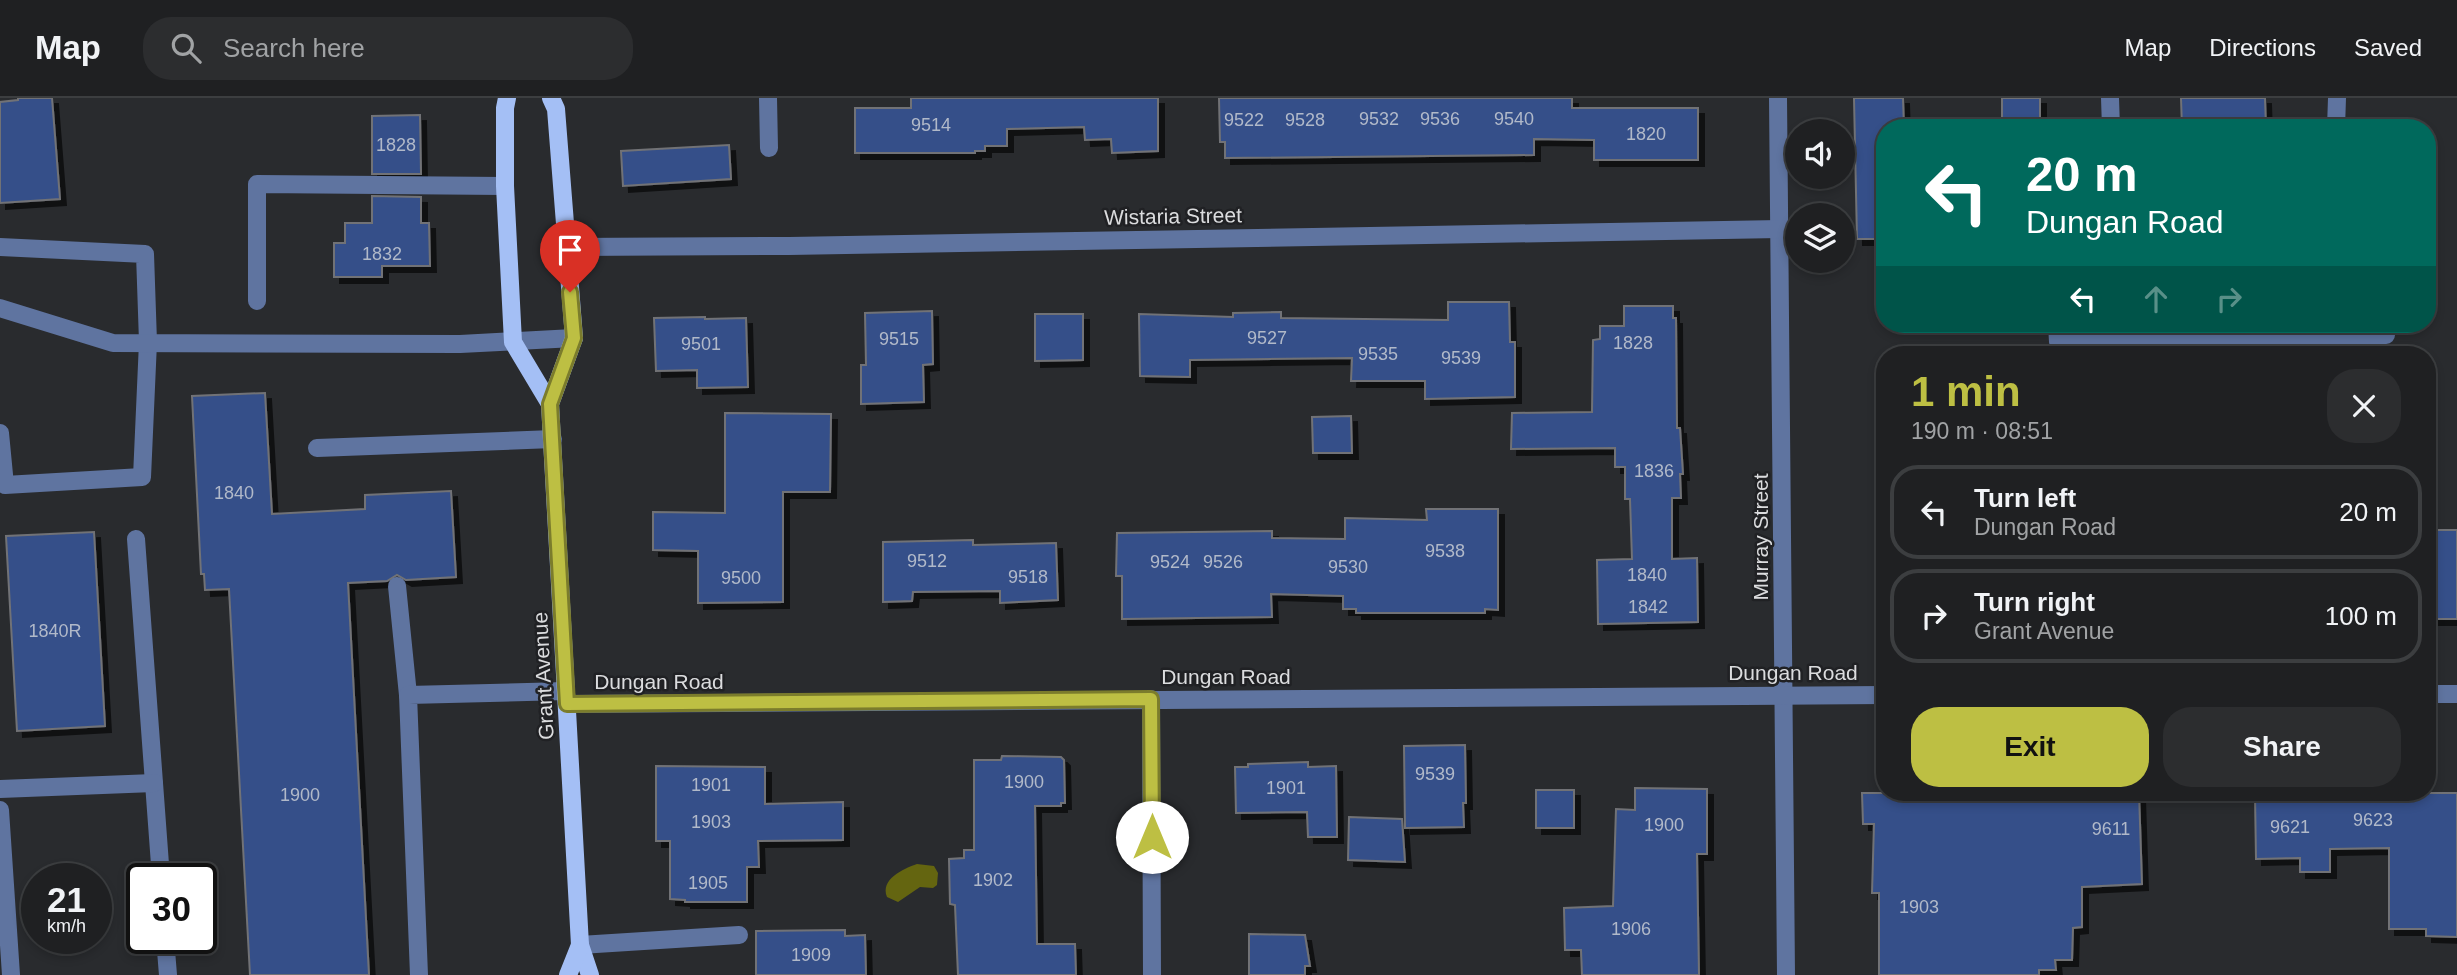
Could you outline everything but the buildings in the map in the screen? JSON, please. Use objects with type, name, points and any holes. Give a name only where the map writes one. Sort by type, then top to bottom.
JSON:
[{"type":"main road","name":"Grant Avenue","points":[[507,98],[505,186],[513,342],[550,404]]},
{"type":"main road","name":"Grant Avenue","points":[[551,98],[556,109],[574,338],[550,404],[580,944],[590,975]]},
{"type":"main road","name":"Grant Avenue","points":[[568,975],[580,944]]},
{"type":"street","points":[[768,98],[769,148]]},
{"type":"street","name":"Murray Street","points":[[1778,98],[1786,975]]},
{"type":"street","points":[[2110,98],[2111,119]]},
{"type":"street","points":[[2336,119],[2337,98]]},
{"type":"street","points":[[257,300],[257,184],[505,186]]},
{"type":"street","name":"Wistaria Street","points":[[567,247],[789,246],[1781,229]]},
{"type":"street","points":[[0,247],[145,254],[148,342],[142,477],[3,492],[0,433]]},
{"type":"street","points":[[0,308],[113,343],[513,342],[574,338]]},
{"type":"street","points":[[2058,333],[2058,342],[2386,333]]},
{"type":"street","points":[[317,448],[553,439]]},
{"type":"street","points":[[136,539],[160,863]]},
{"type":"street","points":[[397,586],[408,695],[419,975]]},
{"type":"street","points":[[2436,694],[2457,694]]},
{"type":"street","name":"Dungan Road","points":[[408,695],[1151,699],[1876,695]]},
{"type":"street","points":[[1151,699],[1152,975]]},
{"type":"street","points":[[0,789],[154,783]]},
{"type":"street","points":[[0,810],[11,975]]},
{"type":"street","points":[[580,944],[739,935]]},
{"type":"street","points":[[166,954],[168,975]]},
{"type":"shaded area","points":[[917,864],[934,866],[938,873],[937,885],[933,888],[920,887],[898,902],[887,897],[890,880]]},
{"type":"route","points":[[570,292],[574,338],[550,404],[567,704],[1151,699],[1152,837]]}]
